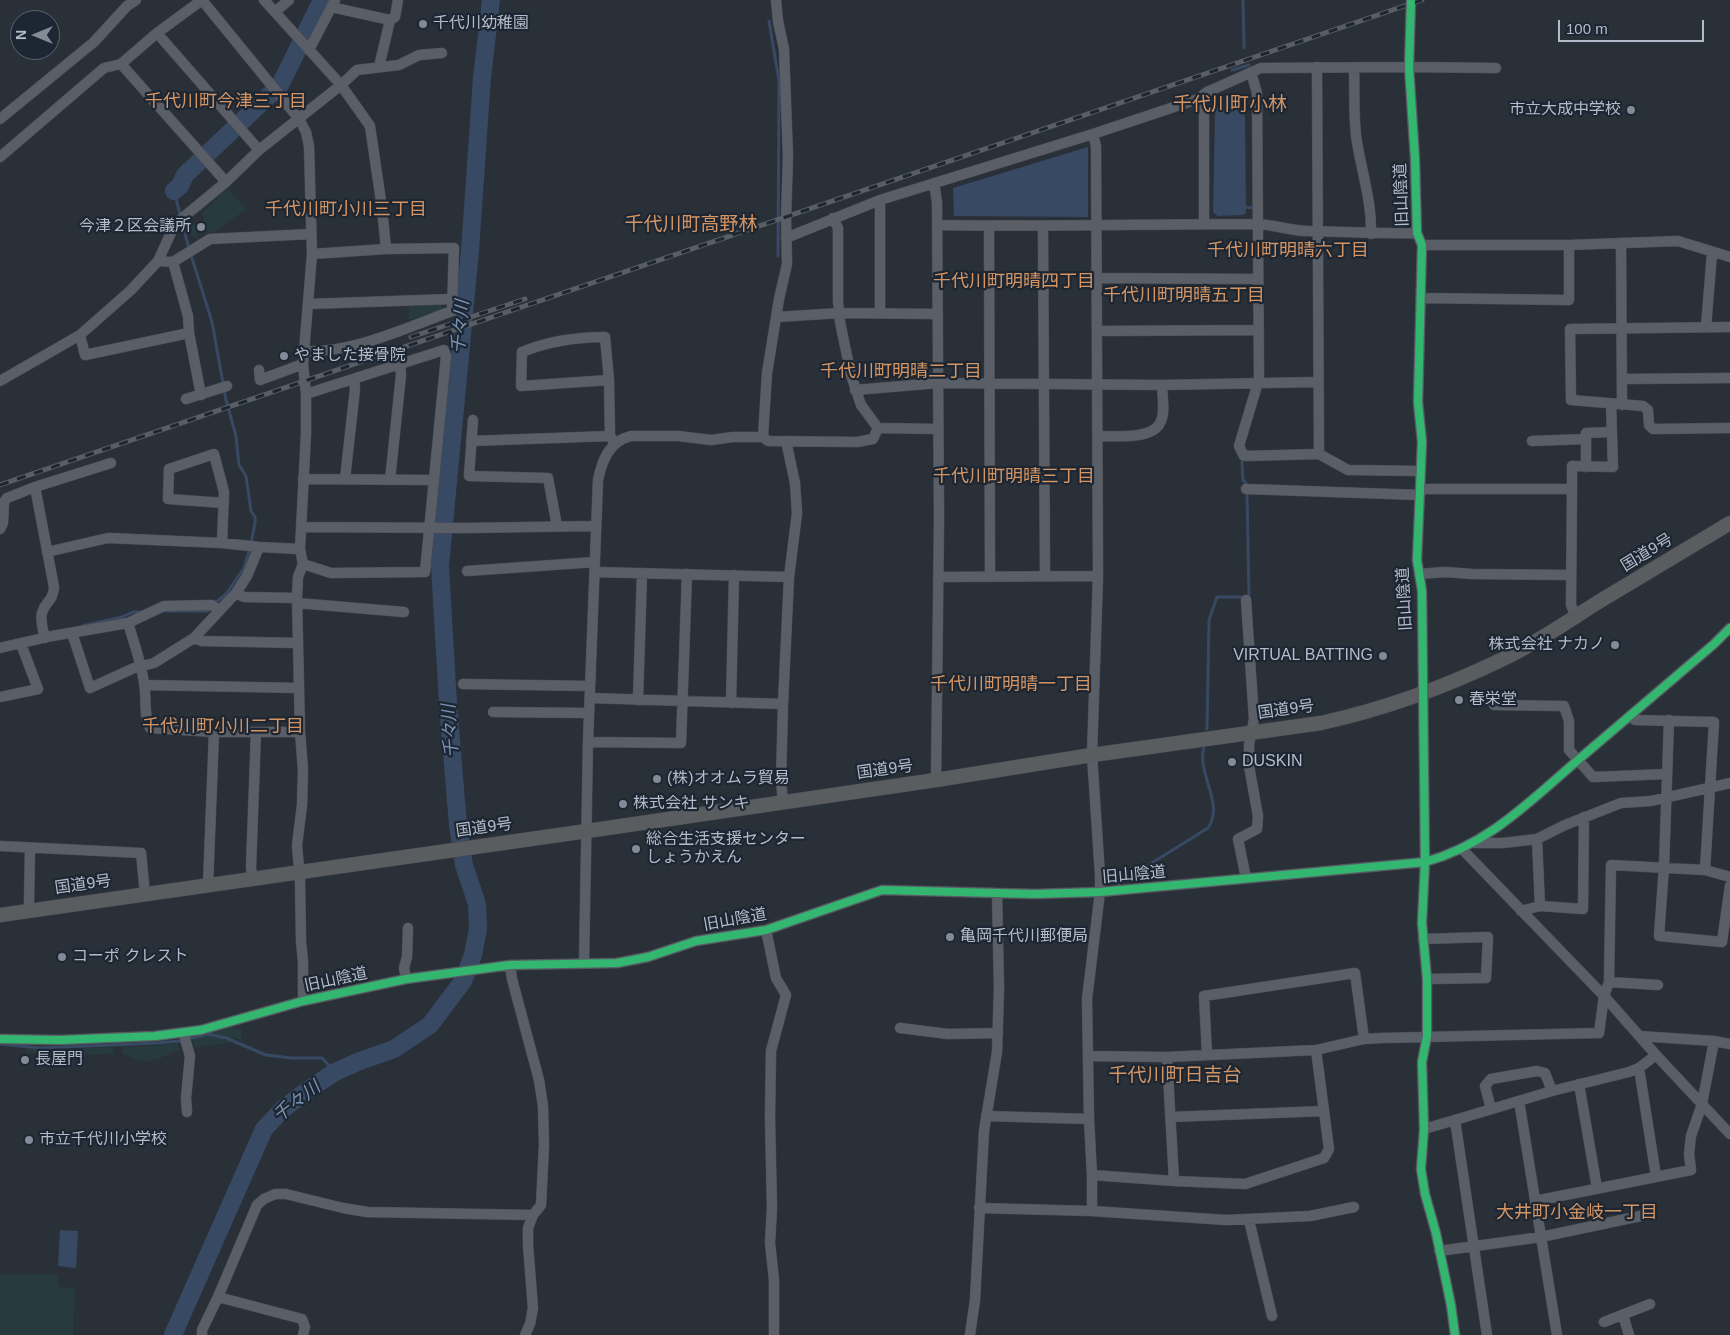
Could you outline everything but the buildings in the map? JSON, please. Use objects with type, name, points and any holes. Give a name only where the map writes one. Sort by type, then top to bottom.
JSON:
[{"type":"highway","name":"国道9号","points":[[0,915],[587,832],[1092,755],[1321,723],[1390,706],[1424,694],[1504,658],[1576,617],[1730,523]]},
{"type":"street","points":[[0,119],[94,42],[127,6],[136,0]]},
{"type":"street","points":[[0,157],[104,68],[121,64],[202,0],[299,119],[306,132],[309,146],[312,254],[303,364],[306,394],[306,433],[302,479],[300,549],[303,564],[298,577],[300,732],[303,770],[302,805],[297,845],[300,873],[301,942],[304,960],[303,1000]]},
{"type":"street","points":[[264,0],[341,85],[370,126],[386,250]]},
{"type":"street","points":[[275,12],[289,0]]},
{"type":"street","points":[[379,67],[390,20],[395,17],[398,0]]},
{"type":"street","points":[[763,437],[767,373],[779,298],[787,264],[788,158],[784,49],[776,0]]},
{"type":"street","name":"旧山陰道","points":[[0,1039],[60,1040],[155,1036],[201,1030],[303,1000],[406,979],[510,965],[584,962],[617,963],[648,957],[696,941],[766,930],[882,890],[996,893],[1100,892],[1425,862],[1422,591],[1417,560],[1422,442],[1418,402],[1422,245],[1418,233],[1409,67],[1411,0]]},
{"type":"street","points":[[309,50],[333,3],[390,20]]},
{"type":"street","points":[[158,33],[259,150]]},
{"type":"street","points":[[0,381],[80,335],[131,290],[158,261],[175,224],[226,182],[259,150],[358,70],[399,65],[419,55],[442,53]]},
{"type":"street","points":[[121,64],[226,182]]},
{"type":"street","points":[[1317,67],[1319,454]]},
{"type":"street","points":[[786,238],[880,200],[1094,134],[1198,99],[1207,92],[1261,68],[1496,68]]},
{"type":"street","points":[[1354,68],[1356,139],[1368,194],[1372,220],[1371,234]]},
{"type":"street","points":[[1251,72],[1257,93],[1259,378],[1239,446],[1244,456],[1319,454],[1348,470],[1421,471]]},
{"type":"street","points":[[1198,99],[1204,111],[1204,224]]},
{"type":"street","points":[[1092,1211],[1087,999],[1100,892],[1092,755],[1098,576],[1096,146],[1094,134]]},
{"type":"street","points":[[934,183],[938,202],[936,780]]},
{"type":"street","points":[[880,200],[880,313]]},
{"type":"street","points":[[833,218],[838,228],[840,313],[851,375],[861,405],[878,428]]},
{"type":"street","points":[[937,225],[1258,224],[1307,231],[1318,230],[1371,234],[1418,233]]},
{"type":"street","points":[[989,226],[991,383],[990,576]]},
{"type":"street","points":[[1042,226],[1045,576]]},
{"type":"street","points":[[158,261],[173,262],[210,239],[311,234]]},
{"type":"street","points":[[1422,245],[1569,245],[1678,242],[1694,245],[1712,253],[1730,257]]},
{"type":"street","points":[[1621,244],[1622,405]]},
{"type":"street","points":[[1422,298],[1569,300],[1569,245]]},
{"type":"street","points":[[304,351],[314,352],[358,345],[452,311],[454,248],[312,254]]},
{"type":"street","points":[[1706,326],[1712,253]]},
{"type":"street","points":[[173,262],[188,316],[189,333],[201,395]]},
{"type":"street","points":[[1097,278],[1258,279]]},
{"type":"street","points":[[308,304],[452,298]]},
{"type":"street","points":[[777,317],[840,313],[938,314]]},
{"type":"street","points":[[1730,327],[1570,329],[1571,400],[1643,406],[1648,410],[1649,425],[1653,429],[1730,428]]},
{"type":"street","points":[[1097,331],[1258,330]]},
{"type":"street","points":[[80,335],[85,355],[189,333]]},
{"type":"street","points":[[584,962],[588,742],[596,526],[598,480],[602,462],[613,440],[609,380],[604,337],[583,337],[543,344],[522,352],[521,386],[609,380]]},
{"type":"street","points":[[303,564],[331,573],[424,572],[432,528],[434,480],[446,356],[444,350],[306,394]]},
{"type":"street","points":[[390,480],[401,375],[400,363]]},
{"type":"street","points":[[259,370],[260,380],[303,364]]},
{"type":"street","points":[[1622,379],[1730,378]]},
{"type":"street","points":[[346,479],[355,389],[354,379]]},
{"type":"street","points":[[855,390],[938,383],[1162,385],[1318,382]]},
{"type":"street","points":[[1098,436],[1139,435],[1154,431],[1160,424],[1162,415],[1162,385]]},
{"type":"street","points":[[186,399],[225,387]]},
{"type":"street","points":[[1576,617],[1571,605],[1570,575],[1572,559],[1572,466],[1613,467],[1611,404]]},
{"type":"street","points":[[473,420],[469,476],[548,478],[557,526]]},
{"type":"street","points":[[878,428],[938,429]]},
{"type":"street","points":[[471,441],[613,440],[631,436],[678,436],[711,440],[733,437],[763,437],[768,441],[857,442],[873,439],[878,428]]},
{"type":"street","points":[[1586,467],[1586,433],[1612,432]]},
{"type":"street","points":[[1532,441],[1586,439]]},
{"type":"street","points":[[784,803],[781,780],[783,704],[789,577],[797,513],[795,483],[786,441]]},
{"type":"street","points":[[222,543],[224,502],[224,492],[214,454],[169,469],[168,500],[224,502]]},
{"type":"street","points":[[0,529],[3,523],[4,502],[7,498],[111,463]]},
{"type":"street","points":[[302,479],[434,480]]},
{"type":"street","points":[[35,487],[54,587],[53,597],[42,612],[41,622],[45,638]]},
{"type":"street","points":[[1246,489],[1420,492],[1572,489]]},
{"type":"street","points":[[301,527],[465,528],[596,526]]},
{"type":"street","points":[[47,552],[108,538],[222,543],[300,549]]},
{"type":"street","points":[[72,633],[90,688],[141,666],[154,664],[194,638],[236,593],[247,576],[259,547]]},
{"type":"street","points":[[467,571],[595,567],[642,573],[789,577]]},
{"type":"street","points":[[1419,574],[1445,572],[1570,575]]},
{"type":"street","points":[[638,700],[642,573]]},
{"type":"street","points":[[588,742],[682,743],[687,574]]},
{"type":"street","points":[[731,702],[734,575]]},
{"type":"street","points":[[938,577],[1098,576]]},
{"type":"street","points":[[236,593],[244,597],[298,600],[404,612]]},
{"type":"street","points":[[1246,600],[1254,719],[1249,745],[1249,766],[1258,816],[1257,829],[1238,839],[1246,878]]},
{"type":"street","points":[[0,648],[128,623],[164,606],[212,605],[219,610]]},
{"type":"street","points":[[128,623],[145,685],[146,720],[150,728],[214,732],[300,732]]},
{"type":"street","points":[[1455,1335],[1451,1305],[1421,1169],[1424,1128],[1422,1062],[1427,1036],[1427,979],[1422,924],[1425,862],[1474,843],[1521,810],[1714,644],[1730,628]]},
{"type":"street","points":[[194,638],[202,641],[298,643]]},
{"type":"street","points":[[0,697],[38,689],[21,644]]},
{"type":"street","points":[[463,684],[590,686]]},
{"type":"street","points":[[145,685],[299,688]]},
{"type":"street","points":[[590,698],[783,704]]},
{"type":"street","points":[[1494,705],[1564,706],[1569,721],[1568,750],[1593,777],[1668,774]]},
{"type":"street","points":[[493,712],[589,714]]},
{"type":"street","points":[[1630,716],[1635,720],[1714,722],[1704,870]]},
{"type":"street","points":[[1669,720],[1660,936],[1722,942],[1730,886]]},
{"type":"street","points":[[208,885],[214,732]]},
{"type":"street","points":[[253,880],[251,868],[256,732]]},
{"type":"street","points":[[1474,843],[1503,843],[1537,839],[1565,825],[1621,803],[1651,801],[1666,796],[1730,783]]},
{"type":"street","points":[[1521,912],[1540,906],[1583,909],[1584,817]]},
{"type":"street","points":[[1537,839],[1540,906]]},
{"type":"street","points":[[0,846],[141,853],[145,894]]},
{"type":"street","points":[[30,848],[29,902],[31,910]]},
{"type":"street","points":[[1462,849],[1604,996],[1730,1134]]},
{"type":"street","points":[[1088,1056],[1168,1057],[1316,1050],[1364,1039],[1427,1036],[1599,1033],[1604,996],[1609,982],[1612,865],[1704,870],[1730,877]]},
{"type":"street","points":[[970,1335],[975,1300],[986,1116],[997,1052],[999,988],[996,893]]},
{"type":"street","points":[[406,979],[404,968],[407,957],[408,928]]},
{"type":"street","points":[[766,930],[776,978],[786,995],[771,1051],[772,1208],[770,1243],[774,1280],[774,1335]]},
{"type":"street","points":[[1424,939],[1488,937],[1486,978],[1427,979]]},
{"type":"street","points":[[510,965],[543,1106],[544,1145],[541,1204],[528,1228],[533,1308],[530,1324],[525,1335]]},
{"type":"street","points":[[1207,1054],[1204,996],[1355,973],[1364,1039]]},
{"type":"street","points":[[1609,982],[1658,985]]},
{"type":"street","points":[[900,1028],[948,1034],[998,1033]]},
{"type":"street","points":[[183,1032],[190,1056],[186,1098],[187,1112]]},
{"type":"street","points":[[1639,1036],[1730,1044]]},
{"type":"street","points":[[1535,1201],[1690,1170],[1690,1136],[1702,1104],[1714,1042]]},
{"type":"street","points":[[1092,1175],[1245,1184],[1324,1158],[1330,1149],[1316,1050]]},
{"type":"street","points":[[1424,1128],[1552,1091],[1629,1072],[1639,1068],[1656,1055]]},
{"type":"street","points":[[1168,1057],[1174,1181]]},
{"type":"street","points":[[1639,1068],[1656,1176]]},
{"type":"street","points":[[1492,1109],[1485,1086],[1492,1078],[1537,1071],[1545,1073],[1552,1091]]},
{"type":"street","points":[[1579,1084],[1597,1188]]},
{"type":"street","points":[[1519,1101],[1557,1335]]},
{"type":"street","points":[[1171,1117],[1324,1111]]},
{"type":"street","points":[[986,1116],[1089,1119]]},
{"type":"street","points":[[1454,1120],[1487,1335]]},
{"type":"street","points":[[202,1335],[202,1330],[257,1206],[264,1199],[275,1194],[286,1194],[367,1212],[534,1215]]},
{"type":"street","points":[[979,1208],[1092,1211],[1249,1220],[1310,1216],[1354,1207]]},
{"type":"street","points":[[1439,1251],[1541,1237],[1650,1214]]},
{"type":"street","points":[[1249,1220],[1272,1316]]},
{"type":"street","points":[[218,1297],[302,1319],[305,1328],[303,1335]]},
{"type":"street","points":[[1604,1322],[1650,1304]]},
{"type":"street","points":[[1622,1315],[1629,1335]]},
{"type":"green space","points":[[227,189],[247,209],[209,235],[202,213]]},
{"type":"green space","points":[[193,220],[198,238],[187,233],[185,228]]},
{"type":"green space","points":[[442,303],[443,310],[409,320],[409,304]]},
{"type":"green space","points":[[227,1027],[241,1030],[241,1040],[233,1037],[231,1042],[194,1048],[191,1036]]},
{"type":"green space","points":[[178,1043],[180,1050],[150,1061],[139,1061],[123,1054],[123,1047]]},
{"type":"green space","points":[[113,1047],[113,1054],[58,1055],[26,1053],[26,1048],[41,1050]]},
{"type":"green space","points":[[57,1274],[59,1287],[75,1288],[73,1335],[0,1335],[0,1275]]},
{"type":"water","points":[[1238,97],[1245,117],[1246,213],[1243,215],[1218,216],[1213,213],[1215,111],[1221,103]]},
{"type":"water","points":[[1088,147],[1088,217],[954,216],[953,188]]},
{"type":"water","points":[[60,1230],[78,1231],[76,1268],[58,1266]]},
{"type":"waterway","points":[[174,191],[180,186],[185,175],[280,85],[322,0]]},
{"type":"waterway","name":"千々川","points":[[173,1335],[264,1129],[283,1109],[335,1072],[394,1049],[430,1025],[463,981],[473,955],[478,929],[477,904],[464,865],[458,825],[448,704],[440,566],[470,251],[482,78],[491,0]]},
{"type":"waterway","points":[[1243,0],[1244,48]]},
{"type":"waterway","points":[[769,21],[779,81],[778,256]]},
{"type":"waterway","points":[[1232,70],[1249,65]]},
{"type":"waterway","points":[[174,191],[189,249]]},
{"type":"waterway","points":[[1243,207],[1254,208]]},
{"type":"waterway","points":[[191,255],[212,322],[226,400],[236,436],[239,465],[246,476],[251,511],[255,517],[250,549],[244,568],[226,594],[214,604]]},
{"type":"waterway","points":[[1242,462],[1243,480],[1246,483]]},
{"type":"waterway","points":[[1207,729],[1209,620],[1217,597],[1249,597],[1247,493]]},
{"type":"waterway","points":[[165,611],[208,611],[210,609]]},
{"type":"waterway","points":[[82,626],[122,617],[133,612],[143,612]]},
{"type":"waterway","points":[[1118,884],[1208,828],[1212,819],[1213,809],[1204,767],[1204,747]]},
{"type":"waterway","points":[[0,1044],[40,1048],[157,1043],[180,1041],[208,1034],[226,1038],[266,1055],[291,1058],[322,1058],[335,1072]]},
{"type":"railway","points":[[0,485],[1422,0]]},
{"type":"railway","points":[[411,337],[525,299]]},
{"type":"cycle path","points":[[1411,0],[1409,67],[1415,159],[1417,233],[1422,245],[1418,402],[1422,442],[1417,560],[1422,591],[1425,862],[1422,923],[1427,979],[1427,1036],[1422,1062],[1424,1129],[1421,1169],[1451,1305],[1455,1335]]},
{"type":"cycle path","points":[[0,1039],[60,1040],[155,1036],[201,1030],[303,1001],[406,979],[510,965],[617,963],[648,957],[696,941],[766,930],[882,890],[1035,894],[1100,892],[1425,862],[1469,845],[1507,820],[1714,644],[1730,628]]},
{"type":"place","name":"千代川幼稚園","points":[[423,24]]},
{"type":"place","name":"市立大成中学校","points":[[1631,110]]},
{"type":"place","name":"今津２区会議所","points":[[201,227]]},
{"type":"place","name":"やました接骨院","points":[[284,356]]},
{"type":"place","name":"株式会社 ナカノ","points":[[1615,645]]},
{"type":"place","name":"VIRTUAL BATTING","points":[[1383,656]]},
{"type":"place","name":"春栄堂","points":[[1459,700]]},
{"type":"place","name":"DUSKIN","points":[[1232,762]]},
{"type":"place","name":"(株)オオムラ貿易","points":[[657,779]]},
{"type":"place","name":"株式会社 サンキ","points":[[623,804]]},
{"type":"place","name":"総合生活支援センター しょうかえん","points":[[636,849]]},
{"type":"place","name":"亀岡千代川郵便局","points":[[950,937]]},
{"type":"place","name":"コーポ クレスト","points":[[62,957]]},
{"type":"place","name":"長屋門","points":[[25,1060]]},
{"type":"place","name":"市立千代川小学校","points":[[29,1140]]},
{"type":"district","name":"千代川町今津三丁目","points":[[226,102]]},
{"type":"district","name":"千代川町小林","points":[[1230,105]]},
{"type":"district","name":"千代川町小川三丁目","points":[[346,210]]},
{"type":"district","name":"千代川町高野林","points":[[691,225]]},
{"type":"district","name":"千代川町明晴六丁目","points":[[1288,251]]},
{"type":"district","name":"千代川町明晴四丁目","points":[[1014,282]]},
{"type":"district","name":"千代川町明晴五丁目","points":[[1184,296]]},
{"type":"district","name":"千代川町明晴二丁目","points":[[901,372]]},
{"type":"district","name":"千代川町明晴三丁目","points":[[1014,477]]},
{"type":"district","name":"千代川町明晴一丁目","points":[[1011,685]]},
{"type":"district","name":"千代川町小川二丁目","points":[[223,727]]},
{"type":"district","name":"千代川町日吉台","points":[[1175,1076]]},
{"type":"district","name":"大井町小金岐一丁目","points":[[1577,1213]]}]
